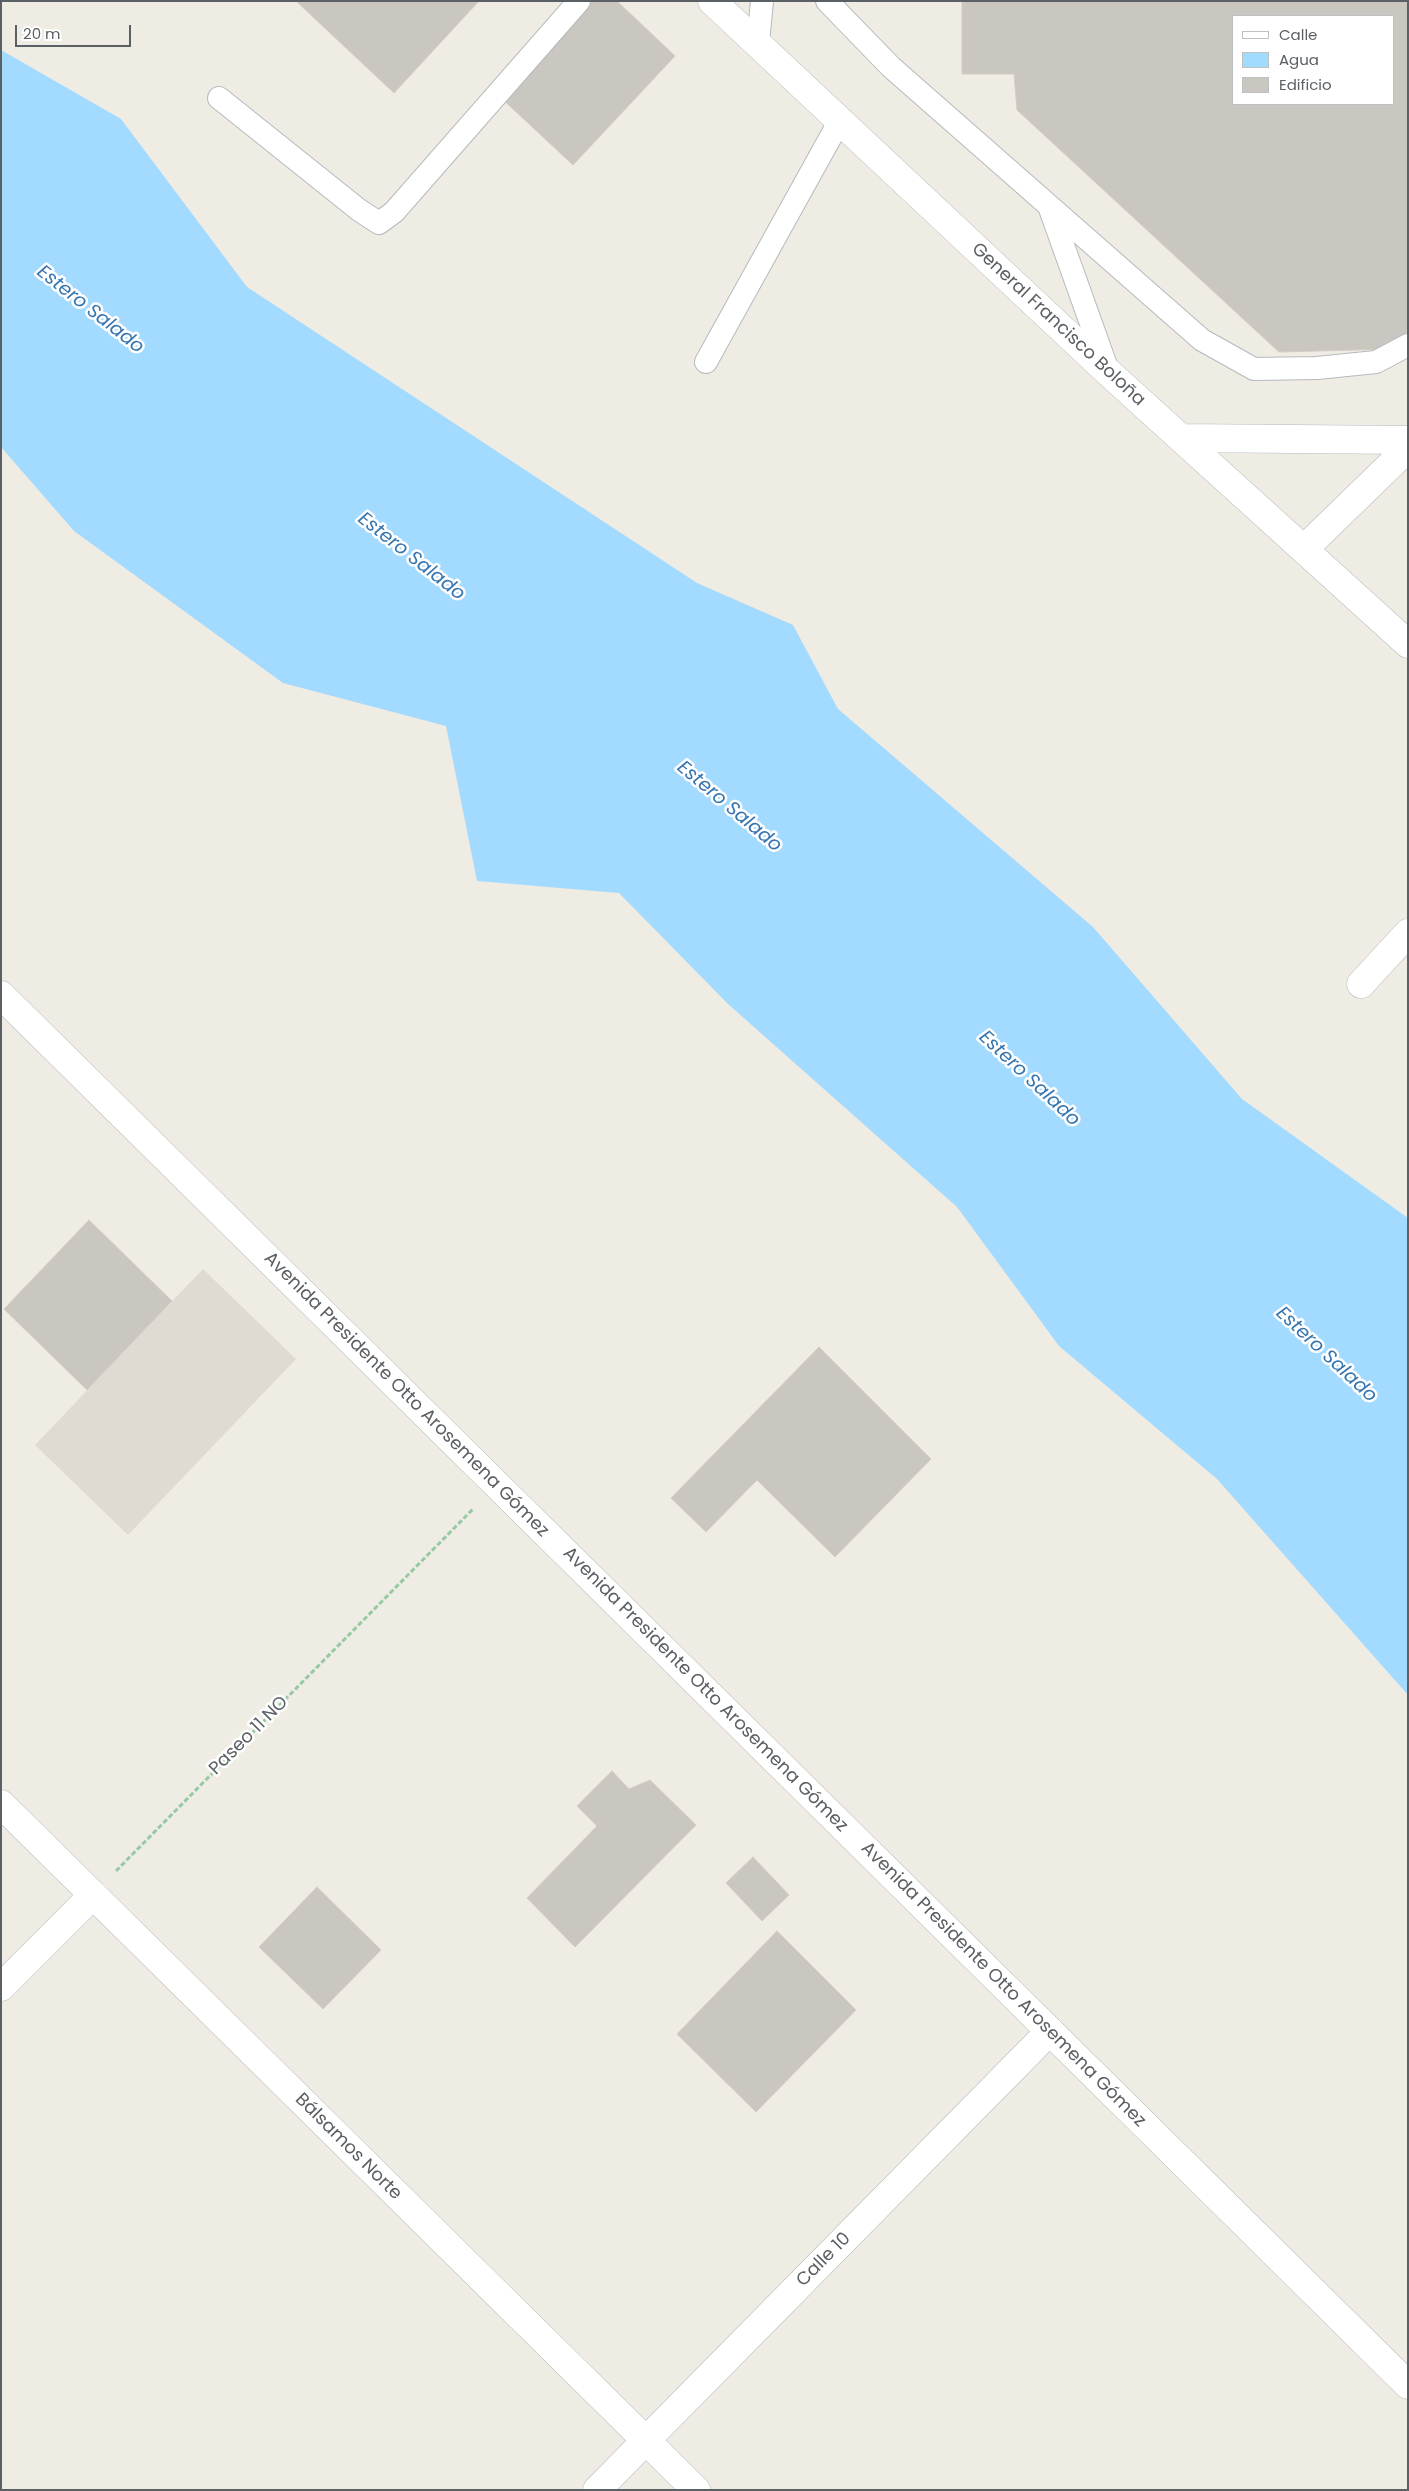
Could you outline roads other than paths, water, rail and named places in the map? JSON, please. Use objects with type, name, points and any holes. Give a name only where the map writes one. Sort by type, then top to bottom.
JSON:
[{"type":"street","name":"General Francisco Boloña","points":[[712,1],[1109,373],[1408,644]]},
{"type":"street","points":[[1181,438],[1408,440]]},
{"type":"street","points":[[1304,549],[1408,448]]},
{"type":"street","points":[[1361,984],[1408,933]]},
{"type":"street","name":"Avenida Presidente Otto Arosemena Gómez","points":[[1,996],[1408,2385]]},
{"type":"street","name":"Bálsamos Norte","points":[[1,1804],[696,2490]]},
{"type":"street","points":[[1,1987],[93,1895]]},
{"type":"street","name":"Calle 10","points":[[597,2490],[1050,2031]]},
{"type":"lane","points":[[218,98],[359,210],[379,223],[394,212],[579,1]]},
{"type":"lane","points":[[758,43],[762,1]]},
{"type":"lane","points":[[827,1],[891,67],[1202,340],[1254,369],[1317,368],[1376,362],[1408,345]]},
{"type":"lane","points":[[706,362],[839,122]]},
{"type":"lane","points":[[1049,205],[1109,373]]},
{"type":"water","name":"Estero Salado","points":[[1,50],[121,119],[247,287],[697,583],[793,625],[838,709],[1093,927],[1242,1099],[1408,1218],[1408,1695],[1217,1479],[1059,1346],[957,1207],[728,1004],[619,893],[477,881],[446,726],[283,683],[74,531],[1,447]]}]
